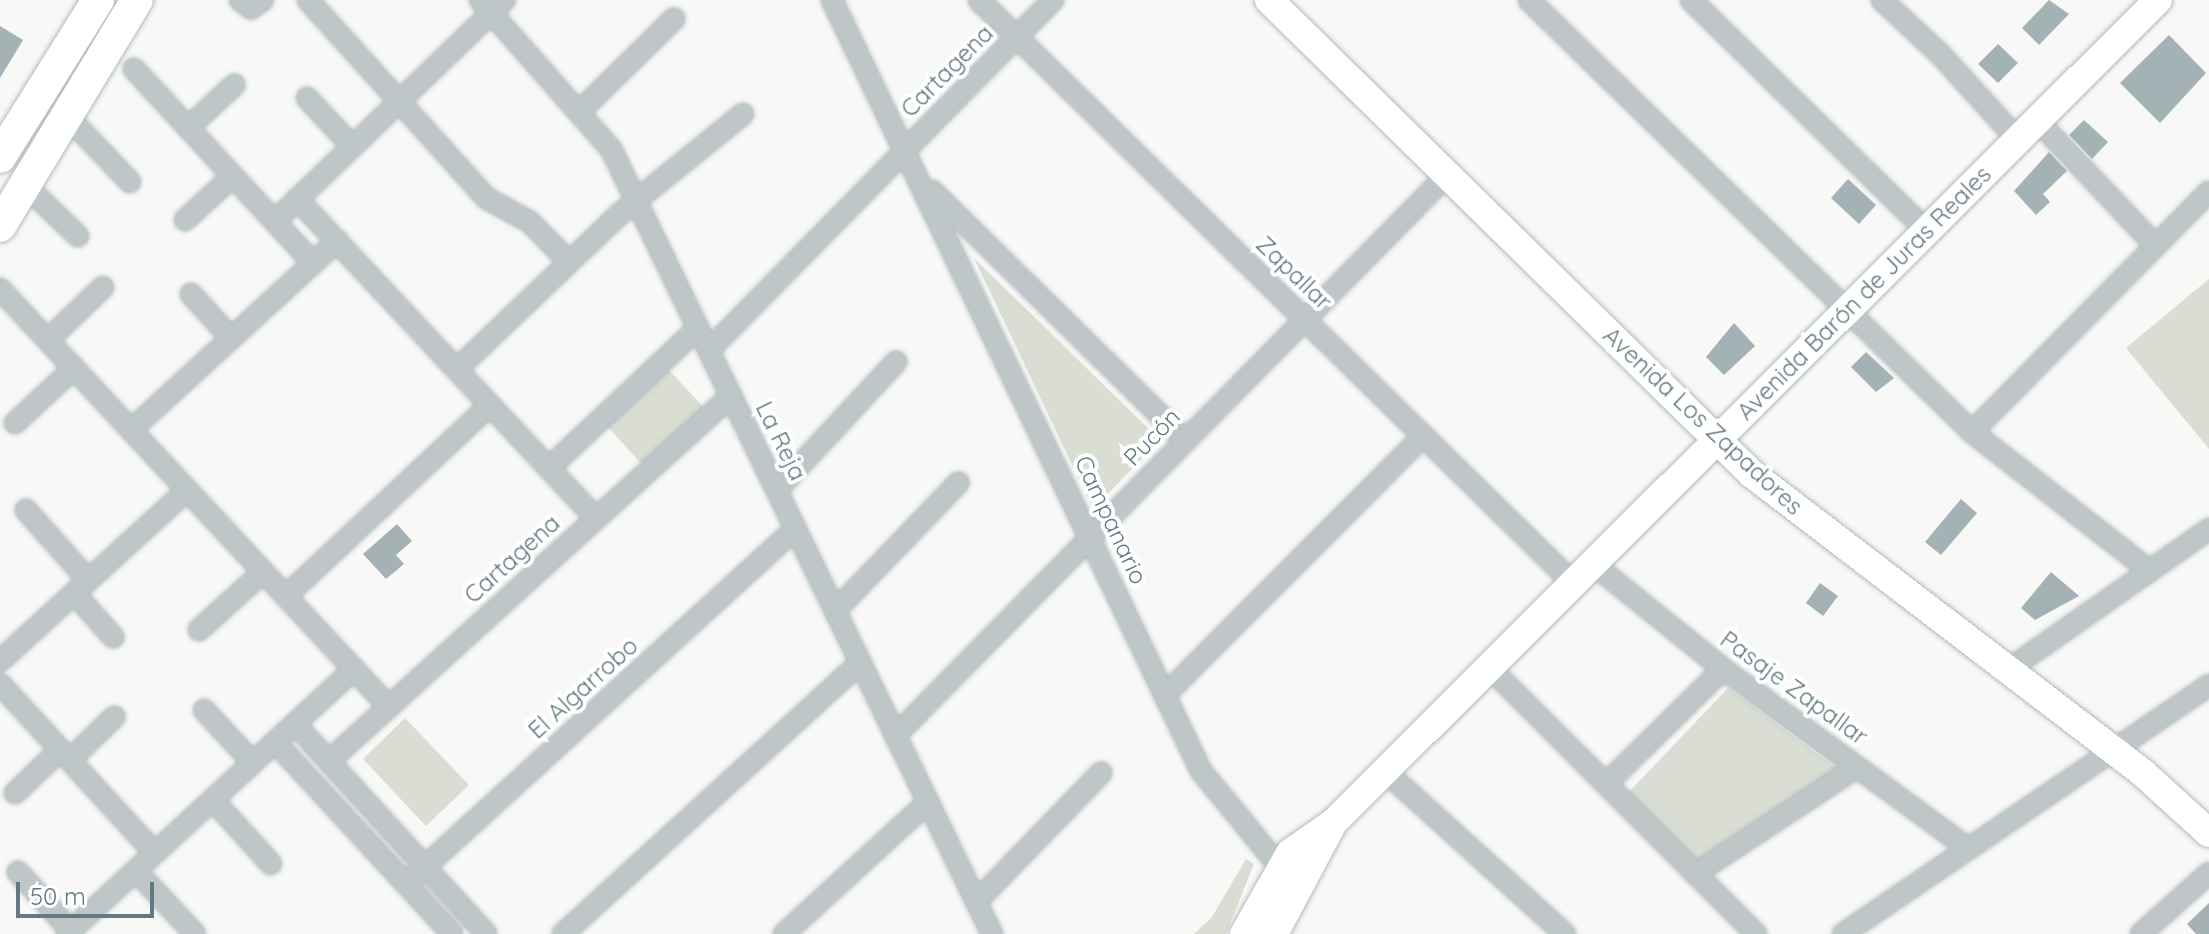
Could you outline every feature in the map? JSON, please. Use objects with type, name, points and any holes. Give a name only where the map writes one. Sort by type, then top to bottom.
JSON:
[{"type":"main road","points":[[0,157],[98,0]]},
{"type":"main road","points":[[0,226],[137,0]]},
{"type":"street","points":[[240,0],[251,8],[263,0]]},
{"type":"street","points":[[308,0],[486,198],[530,222],[569,262]]},
{"type":"street","name":"Campanario","points":[[832,0],[1206,780],[1279,866]]},
{"type":"street","name":"Zapallar","points":[[979,0],[1423,436],[1583,574]]},
{"type":"street","name":"Cartagena","points":[[709,350],[1053,0]]},
{"type":"street","name":"Avenida Los Zapadores","points":[[1269,0],[1717,440],[1782,499],[2112,748],[2209,833]]},
{"type":"street","points":[[1529,0],[1972,432],[2150,571]]},
{"type":"street","points":[[1691,0],[1927,231]]},
{"type":"street","name":"Avenida Barón de Juras Reales","points":[[1255,932],[1333,823],[2158,0]]},
{"type":"street","points":[[1884,1],[2155,245]]},
{"type":"street","points":[[275,221],[398,102],[493,4]]},
{"type":"street","name":"La Reja","points":[[493,4],[605,138],[992,934]]},
{"type":"street","points":[[582,109],[674,19]]},
{"type":"street","points":[[134,69],[313,263]]},
{"type":"street","points":[[189,127],[234,85]]},
{"type":"street","points":[[307,98],[352,146]]},
{"type":"street","points":[[457,369],[569,262],[743,114]]},
{"type":"street","points":[[67,116],[130,182]]},
{"type":"street","name":"Pucón","points":[[895,736],[1447,175]]},
{"type":"street","points":[[185,220],[233,176]]},
{"type":"street","name":"Campanario","points":[[920,179],[1186,441]]},
{"type":"street","points":[[26,186],[78,236]]},
{"type":"street","points":[[1972,432],[2209,192]]},
{"type":"street","points":[[297,199],[596,518]]},
{"type":"street","points":[[131,430],[337,241]]},
{"type":"street","points":[[48,340],[103,287]]},
{"type":"street","points":[[0,289],[389,707]]},
{"type":"street","points":[[191,294],[231,338]]},
{"type":"street","points":[[549,468],[698,328]]},
{"type":"street","points":[[777,490],[896,362]]},
{"type":"street","points":[[15,423],[74,368]]},
{"type":"street","name":"Cartagena","points":[[329,761],[731,396]]},
{"type":"street","points":[[286,596],[490,405]]},
{"type":"street","points":[[1165,695],[1423,436]]},
{"type":"street","points":[[835,611],[958,483]]},
{"type":"street","points":[[0,661],[187,490]]},
{"type":"street","points":[[26,510],[113,637]]},
{"type":"street","name":"El Algarrobo","points":[[406,884],[795,529]]},
{"type":"street","points":[[2008,670],[2209,529]]},
{"type":"street","points":[[199,630],[263,572]]},
{"type":"street","name":"Pasaje Zapallar","points":[[1583,574],[1723,669],[1968,848]]},
{"type":"street","points":[[563,934],[860,663]]},
{"type":"street","points":[[1489,667],[1756,934]]},
{"type":"street","points":[[18,872],[69,932],[354,669]]},
{"type":"street","points":[[1606,784],[1723,669]]},
{"type":"street","points":[[0,684],[155,853]]},
{"type":"street","points":[[1843,934],[2112,748],[2209,685]]},
{"type":"street","points":[[204,710],[253,763]]},
{"type":"street","points":[[15,793],[114,717]]},
{"type":"street","points":[[295,724],[486,934]]},
{"type":"street","points":[[275,742],[452,934]]},
{"type":"street","points":[[1695,874],[1857,767]]},
{"type":"street","points":[[1385,771],[1565,934]]},
{"type":"street","points":[[976,902],[1101,773]]},
{"type":"street","points":[[213,800],[271,864]]},
{"type":"street","points":[[784,934],[927,803]]},
{"type":"street","name":"Avenida Barón de Juras Reales","points":[[1255,932],[1279,866],[1300,843],[1333,823]]},
{"type":"street","points":[[136,871],[195,934]]},
{"type":"street","points":[[2141,934],[2209,873]]},
{"type":"shaded area","points":[[974,258],[1160,440],[1093,509]]},
{"type":"shaded area","points":[[2209,279],[2209,449],[2126,348]]},
{"type":"shaded area","points":[[668,369],[708,412],[646,469],[607,426]]},
{"type":"shaded area","points":[[1728,688],[1838,769],[1697,864],[1628,793]]},
{"type":"shaded area","points":[[405,718],[469,785],[426,826],[363,759]]},
{"type":"shaded area","points":[[1246,859],[1254,864],[1226,934],[1194,934],[1212,917]]},
{"type":"building","points":[[2049,0],[2069,14],[2039,45],[2022,28]]},
{"type":"building","points":[[0,26],[23,40],[0,78]]},
{"type":"building","points":[[2169,35],[2206,73],[2160,123],[2120,83]]},
{"type":"building","points":[[1998,44],[2018,63],[1998,83],[1978,64]]},
{"type":"building","points":[[2084,120],[2108,142],[2092,159],[2069,135]]},
{"type":"building","points":[[2049,152],[2067,171],[2043,194],[2050,202],[2036,215],[2014,191]]},
{"type":"building","points":[[1848,179],[1876,205],[1859,224],[1831,198]]},
{"type":"building","points":[[1734,323],[1755,346],[1724,375],[1706,357]]},
{"type":"building","points":[[1866,352],[1894,378],[1876,392],[1851,367]]},
{"type":"building","points":[[1961,499],[1977,513],[1941,555],[1925,542]]},
{"type":"building","points":[[397,524],[412,541],[396,555],[404,564],[386,579],[363,554]]},
{"type":"building","points":[[2051,572],[2079,596],[2035,620],[2021,608]]},
{"type":"building","points":[[1820,583],[1838,596],[1823,616],[1806,603]]},
{"type":"building","points":[[2209,903],[2209,934],[2196,934],[2187,924]]}]
